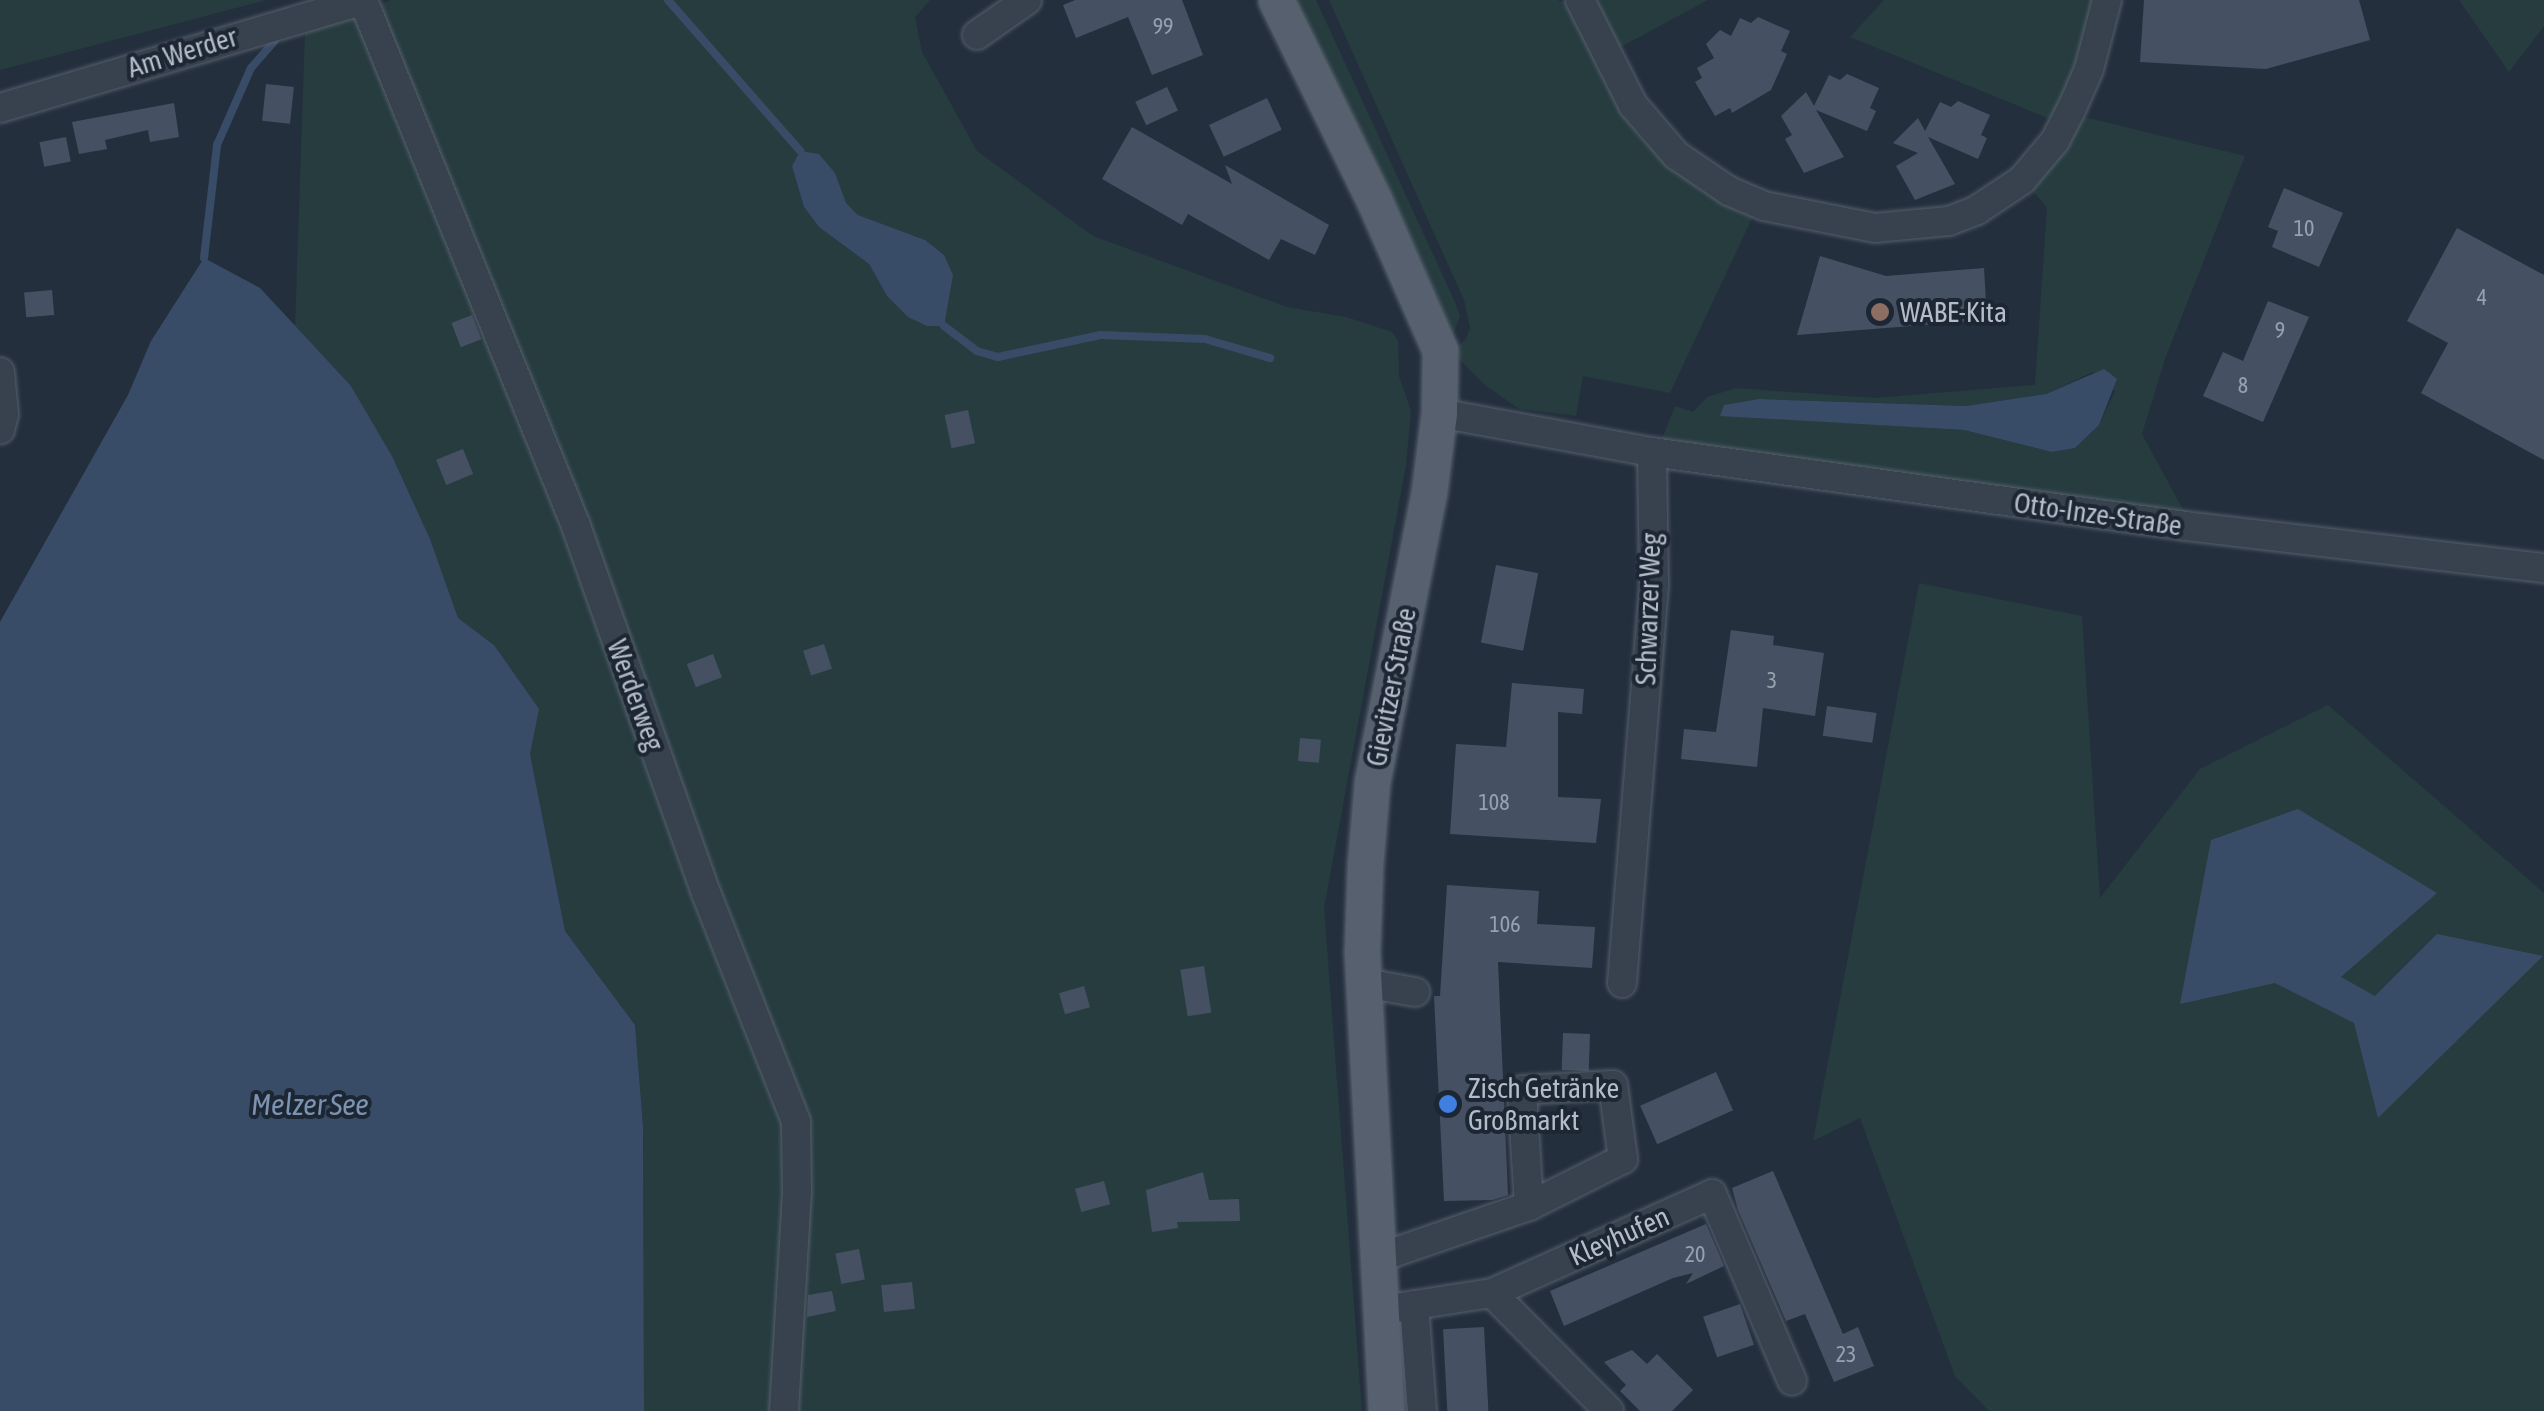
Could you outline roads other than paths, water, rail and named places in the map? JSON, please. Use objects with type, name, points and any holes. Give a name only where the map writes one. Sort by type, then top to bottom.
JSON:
[{"type":"main road","name":"Gievitzer Straße","points":[[1276,0],[1374,200],[1440,350],[1439,413],[1429,492],[1372,782],[1364,983],[1381,1257],[1399,1307],[1386,1411]]},
{"type":"street","name":"Am Werder","points":[[0,108],[364,0]]},
{"type":"street","name":"Werderweg","points":[[364,0],[576,526],[706,893],[796,1122],[784,1411]]},
{"type":"street","points":[[977,35],[1027,0]]},
{"type":"street","points":[[1580,0],[1633,105],[1652,131],[1690,166],[1729,191],[1764,206],[1874,228],[1948,221],[1977,210],[2022,180],[2055,141],[2072,108],[2089,68],[2107,0]]},
{"type":"street","points":[[0,372],[4,414],[0,430]]},
{"type":"street","points":[[1439,413],[1652,452]]},
{"type":"street","name":"Otto-Inze-Straße","points":[[1652,452],[2185,526],[2544,568]]},
{"type":"street","name":"Schwarzer Weg","points":[[1622,982],[1654,583],[1652,452]]},
{"type":"street","points":[[1364,983],[1415,992]]},
{"type":"street","points":[[1381,1257],[1427,1227],[1529,1206],[1623,1159],[1613,1085],[1522,1090],[1529,1206]]},
{"type":"street","name":"Kleyhufen","points":[[1492,1293],[1712,1194],[1792,1382]]},
{"type":"street","points":[[1422,1411],[1399,1307],[1492,1293],[1609,1411]]},
{"type":"water","points":[[800,151],[819,154],[835,173],[846,203],[858,215],[925,240],[944,255],[953,275],[944,326],[927,326],[908,317],[887,296],[869,264],[819,227],[804,207],[792,166]]},
{"type":"water","name":"Melzer See","points":[[204,258],[260,288],[351,386],[392,456],[430,539],[458,618],[494,645],[539,709],[530,754],[565,931],[635,1025],[643,1126],[644,1411],[0,1411],[0,622],[128,395],[151,341]]},
{"type":"water","points":[[2104,369],[2117,379],[2099,425],[2075,448],[2052,452],[1964,430],[1720,416],[1724,405],[1759,399],[1966,406],[2046,394]]},
{"type":"water","points":[[2298,809],[2437,893],[2341,977],[2375,996],[2437,934],[2543,956],[2378,1118],[2354,1023],[2275,983],[2180,1004],[2211,840]]},
{"type":"waterway","points":[[668,0],[800,151]]},
{"type":"waterway","points":[[204,258],[217,145],[251,68],[275,40]]},
{"type":"waterway","points":[[944,326],[977,351],[998,357],[1101,335],[1205,339],[1270,358]]},
{"type":"place","name":"WABE-Kita","points":[[1880,312]]},
{"type":"place","name":"Zisch Getränke Großmarkt","points":[[1448,1104]]}]
